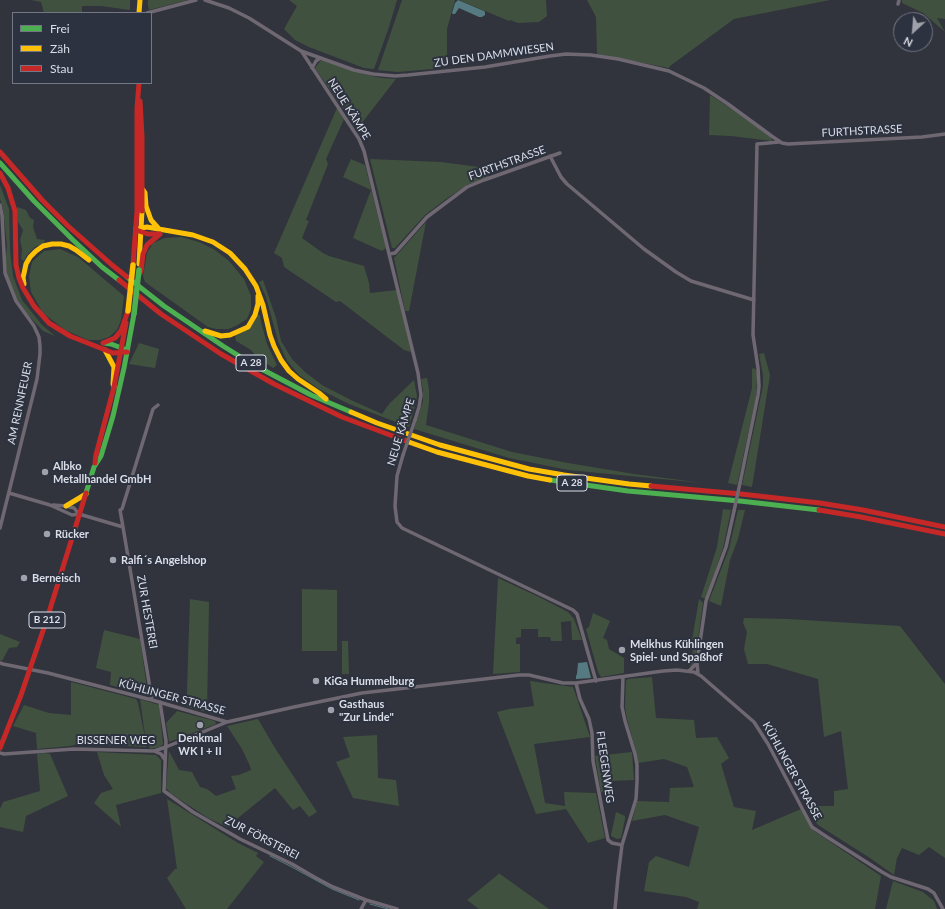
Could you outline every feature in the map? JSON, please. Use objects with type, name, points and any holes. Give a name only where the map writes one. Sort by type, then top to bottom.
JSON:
[{"type":"main road","points":[[139,12],[140,0]]},
{"type":"main road","points":[[139,84],[137,108],[139,211]]},
{"type":"main road","points":[[139,92],[141,107],[143,190],[139,211]]},
{"type":"main road","name":"A 28","points":[[0,152],[43,201],[87,243],[144,291],[176,315],[252,364],[311,395],[377,423],[420,439],[459,451],[564,475],[629,484],[733,493],[820,503],[863,510],[945,527]]},
{"type":"main road","name":"A 28","points":[[0,163],[34,201],[73,240],[102,267],[161,314],[221,354],[274,384],[308,401],[375,430],[437,452],[528,476],[628,491],[819,510],[861,516],[945,534]]},
{"type":"main road","points":[[0,173],[8,188],[12,201],[15,223],[16,266],[19,278],[29,299],[49,323],[70,336],[112,353],[124,350]]},
{"type":"main road","points":[[143,190],[145,193],[146,206],[151,220],[160,231]]},
{"type":"main road","name":"B 212","points":[[0,748],[21,695],[46,622],[86,494],[134,314],[139,273],[139,211]]},
{"type":"main road","points":[[139,230],[148,234],[160,231],[182,232],[202,237],[222,247],[234,256],[245,269],[258,291],[270,335],[281,360],[298,379],[319,393],[330,403]]},
{"type":"main road","name":"B 212","points":[[94,467],[100,456],[112,416],[124,350],[133,265],[139,230]]},
{"type":"main road","points":[[139,273],[145,248],[160,231]]},
{"type":"main road","points":[[29,299],[23,278],[24,270],[30,257],[44,246],[52,244],[69,246],[94,265],[102,267]]},
{"type":"main road","points":[[176,315],[182,316],[208,332],[221,336],[233,334],[248,327],[252,321],[257,310],[258,291]]},
{"type":"main road","points":[[103,343],[112,340],[118,335],[123,327],[128,311]]},
{"type":"main road","points":[[90,344],[112,344],[124,350]]},
{"type":"main road","points":[[105,350],[114,367],[114,387]]},
{"type":"main road","points":[[66,506],[86,494]]},
{"type":"street","points":[[151,12],[196,0]]},
{"type":"street","name":"ZU DEN DAMMWIESEN","points":[[205,0],[229,8],[249,18],[301,51],[354,70],[383,75],[395,76],[485,67],[566,54],[591,55],[618,59],[669,71],[704,88],[779,142]]},
{"type":"street","name":"NEUE KÄMPE","points":[[301,51],[360,139],[367,160],[418,374],[421,395],[420,407],[397,476],[395,506],[397,522],[402,528],[573,610],[577,614],[596,681]]},
{"type":"street","points":[[312,68],[316,61],[320,58]]},
{"type":"street","name":"FURTHSTRASSE","points":[[754,300],[757,144],[779,142],[788,144],[922,137],[945,134]]},
{"type":"street","name":"FURTHSTRASSE","points":[[390,254],[395,253],[427,217],[467,187],[560,153]]},
{"type":"street","points":[[550,156],[561,177],[567,184],[644,249],[676,272],[691,281],[754,300],[754,335],[758,368],[758,395],[726,547],[706,601],[697,663],[698,674]]},
{"type":"street","name":"AM RENNFEUER","points":[[0,205],[2,215],[5,273],[16,301],[34,326],[39,337],[40,346],[37,379],[0,528]]},
{"type":"street","name":"ZUR HESTEREI","points":[[152,700],[120,510],[122,509],[153,409],[158,405]]},
{"type":"street","points":[[9,493],[50,505],[72,515],[79,514],[123,527]]},
{"type":"street","points":[[50,505],[74,508],[79,514]]},
{"type":"street","name":"KÜHLINGER STRASSE","points":[[0,663],[30,669],[160,702],[227,722],[362,693],[519,675],[528,675],[576,683],[677,670],[689,671],[698,674],[754,722],[768,744],[812,827],[826,838],[891,877],[928,889],[934,893],[943,909]]},
{"type":"street","points":[[689,671],[697,663]]},
{"type":"street","points":[[615,909],[622,845],[636,799],[637,782],[635,754],[624,721],[622,706],[623,677]]},
{"type":"street","name":"FLEEGENWEG","points":[[576,683],[592,733],[593,761],[608,840],[612,843],[622,845]]},
{"type":"street","points":[[160,702],[166,748]]},
{"type":"street","name":"BISSENER WEG","points":[[0,753],[4,754],[74,749],[154,752],[227,722]]},
{"type":"street","name":"ZUR FÖRSTEREI","points":[[166,748],[164,791],[193,812],[240,839],[292,864],[333,887],[366,900],[397,909]]},
{"type":"street","points":[[154,752],[161,754],[165,760]]},
{"type":"street","points":[[361,909],[366,900]]},
{"type":"green space","points":[[31,0],[130,0],[130,10],[101,6],[82,6],[82,12],[44,12],[41,2]]},
{"type":"green space","points":[[148,0],[188,0],[149,10]]},
{"type":"green space","points":[[289,0],[397,0],[374,69],[364,68],[309,47],[295,40],[284,29],[297,6]]},
{"type":"green space","points":[[402,0],[455,0],[447,29],[447,55],[433,69],[397,72],[378,70]]},
{"type":"green space","points":[[459,0],[546,0],[547,16],[539,22],[518,23],[509,21]]},
{"type":"green space","points":[[587,0],[830,0],[734,19],[669,68],[597,54],[596,17]]},
{"type":"green space","points":[[902,0],[945,0],[945,19],[937,18],[945,32],[933,22],[933,12],[921,12],[902,3]]},
{"type":"green space","points":[[321,60],[372,76],[396,79],[357,129],[315,68]]},
{"type":"green space","points":[[710,95],[771,137],[772,141],[709,135]]},
{"type":"green space","points":[[337,108],[344,119],[326,159],[328,164],[306,220],[309,221],[302,238],[329,256],[364,266],[370,293],[397,290],[411,352],[404,350],[340,301],[336,302],[284,267],[282,258],[274,253]]},
{"type":"green space","points":[[351,159],[365,165],[386,248],[382,251],[353,238],[371,190],[343,177]]},
{"type":"green space","points":[[370,159],[441,162],[479,167],[489,177],[467,185],[446,199],[425,215],[395,248],[392,248]]},
{"type":"green space","points":[[0,185],[9,209],[10,250],[13,276],[22,300],[42,325],[55,336],[43,331],[26,313],[16,298],[6,273],[7,245],[3,209],[0,199]]},
{"type":"green space","points":[[17,207],[26,210],[30,218],[34,220],[33,227],[37,239],[45,240],[44,243],[35,247],[27,255],[24,261],[21,259],[22,249],[20,240],[23,230],[18,222]]},
{"type":"green space","points":[[426,222],[409,311],[405,311],[394,258]]},
{"type":"green space","points":[[181,237],[199,242],[215,250],[229,261],[244,279],[251,296],[251,309],[247,319],[228,329],[208,327],[145,282],[143,276],[147,253],[153,243],[165,238]]},
{"type":"green space","points":[[60,249],[78,257],[124,296],[121,320],[117,330],[109,337],[100,340],[88,340],[65,330],[43,313],[31,292],[29,276],[32,262],[44,251]]},
{"type":"green space","points":[[263,280],[276,318],[281,341],[292,359],[305,372],[322,385],[382,414],[389,404],[414,380],[417,396],[409,427],[349,404],[319,389],[299,375],[287,361],[278,341],[266,297],[259,282]]},
{"type":"green space","points":[[258,315],[260,315],[267,344],[277,365],[273,368],[256,356],[251,350],[236,341],[235,334]]},
{"type":"green space","points":[[139,343],[159,349],[155,368],[129,364]]},
{"type":"green space","points":[[764,353],[770,375],[752,487],[742,485],[763,386],[763,375],[759,354]]},
{"type":"green space","points":[[754,368],[757,371],[756,397],[737,485],[728,483],[752,388],[752,369]]},
{"type":"green space","points":[[427,378],[429,402],[426,425],[512,452],[634,474],[703,483],[568,470],[509,458],[414,429],[423,401],[421,379]]},
{"type":"green space","points":[[723,509],[731,510],[723,548],[706,599],[701,597],[717,547]]},
{"type":"green space","points":[[738,510],[745,510],[738,539],[730,560],[721,606],[709,601],[729,549]]},
{"type":"green space","points":[[498,578],[568,612],[574,619],[582,640],[572,640],[571,621],[561,622],[562,641],[551,641],[550,637],[538,637],[538,629],[521,629],[521,637],[516,638],[516,644],[520,644],[520,672],[493,674]]},
{"type":"green space","points":[[302,589],[337,590],[337,651],[302,651]]},
{"type":"green space","points":[[190,599],[209,602],[207,712],[187,707]]},
{"type":"green space","points":[[699,599],[703,603],[695,662],[690,668],[693,649],[691,646]]},
{"type":"green space","points":[[593,613],[610,621],[603,638],[607,640],[609,649],[624,658],[624,673],[601,677],[598,672],[586,629],[589,627]]},
{"type":"green space","points":[[744,618],[788,619],[900,626],[945,684],[945,858],[929,847],[919,855],[902,848],[897,858],[894,875],[818,825],[813,819],[807,806],[834,806],[834,791],[848,789],[841,731],[824,737],[818,679],[767,664],[748,664],[744,649],[747,632],[743,623]]},
{"type":"green space","points":[[104,630],[140,639],[148,695],[110,685],[111,672],[96,668]]},
{"type":"green space","points":[[0,634],[20,642],[17,647],[9,648],[2,661],[0,660]]},
{"type":"green space","points":[[342,641],[348,641],[349,674],[342,674]]},
{"type":"green space","points":[[652,677],[656,718],[694,720],[696,738],[717,737],[729,758],[721,764],[734,807],[756,811],[752,830],[801,809],[814,831],[881,876],[875,909],[697,909],[699,902],[686,897],[644,891],[649,862],[656,856],[689,867],[699,827],[665,815],[632,821],[637,801],[669,802],[670,788],[694,787],[687,767],[664,759],[638,763],[625,707],[626,681],[628,679]]},
{"type":"green space","points":[[530,681],[573,687],[590,737],[534,744],[545,803],[565,806],[564,792],[596,793],[605,838],[588,843],[566,809],[536,814],[497,712],[534,706]]},
{"type":"green space","points":[[71,682],[136,699],[146,742],[140,699],[159,705],[163,744],[160,747],[150,749],[149,745],[146,745],[146,747],[78,744],[37,749],[36,733],[13,726],[24,705],[49,713],[71,715]]},
{"type":"green space","points":[[177,711],[215,721],[216,724],[169,742],[166,723]]},
{"type":"green space","points":[[258,719],[317,812],[309,817],[300,806],[293,810],[275,788],[227,827],[208,818],[170,793],[166,788],[169,751],[179,770],[192,772],[200,787],[207,789],[216,796],[236,789],[231,776],[239,775],[251,770],[242,749],[227,726]]},
{"type":"green space","points":[[377,735],[378,778],[396,780],[399,806],[353,798],[336,762],[350,757],[343,737]]},
{"type":"green space","points":[[97,752],[156,755],[161,760],[161,793],[116,805],[121,827],[94,803],[101,793],[113,789],[104,775]]},
{"type":"green space","points":[[632,752],[634,780],[610,781],[611,791],[604,791],[601,793],[595,756]]},
{"type":"green space","points":[[37,754],[50,754],[68,796],[26,816],[23,832],[0,827],[0,809],[3,802],[40,791]]},
{"type":"green space","points":[[167,799],[238,843],[258,853],[256,856],[264,862],[227,909],[186,909],[167,878],[175,869],[177,869]]},
{"type":"green space","points":[[616,812],[625,816],[621,838],[617,839],[611,836]]},
{"type":"green space","points":[[500,873],[549,909],[479,909],[467,900]]},
{"type":"green space","points":[[893,881],[923,892],[934,901],[937,909],[886,909]]},
{"type":"water","points":[[458,0],[484,11],[485,15],[479,17],[459,8],[455,14],[453,14],[455,3]]},
{"type":"water","points":[[587,662],[591,678],[576,679],[578,663]]},
{"type":"waterway","points":[[270,856],[332,889],[359,900]]},
{"type":"waterway","points":[[370,904],[388,909]]},
{"type":"traffic: fast","points":[[0,163],[34,201],[73,240],[102,267],[119,280]]},
{"type":"traffic: fast","points":[[134,314],[139,270]]},
{"type":"traffic: fast","points":[[127,277],[164,306],[252,364],[311,395],[351,412]]},
{"type":"traffic: fast","points":[[86,493],[94,467],[101,456],[113,416],[134,314]]},
{"type":"traffic: fast","points":[[104,343],[127,350]]},
{"type":"traffic: fast","points":[[550,480],[628,491],[819,510]]},
{"type":"traffic: slow","points":[[139,12],[140,0]]},
{"type":"traffic: slow","points":[[143,190],[145,193],[146,206],[151,220],[159,229]]},
{"type":"traffic: slow","points":[[139,264],[142,211]]},
{"type":"traffic: slow","points":[[136,229],[147,227],[193,235],[213,242],[230,253],[245,269],[256,286],[263,305],[270,335],[281,360],[289,371],[298,379],[326,399]]},
{"type":"traffic: slow","points":[[24,284],[23,278],[26,264],[30,257],[43,246],[52,244],[69,246],[89,260]]},
{"type":"traffic: slow","points":[[128,311],[133,265]]},
{"type":"traffic: slow","points":[[205,331],[221,336],[230,335],[248,327],[255,315],[258,304],[258,296]]},
{"type":"traffic: slow","points":[[105,350],[114,367],[114,387]]},
{"type":"traffic: slow","points":[[351,412],[377,423],[440,445],[529,469],[651,486]]},
{"type":"traffic: slow","points":[[406,441],[437,452],[528,476],[550,480]]},
{"type":"traffic: slow","points":[[66,506],[86,494]]},
{"type":"traffic: jam","points":[[137,211],[137,108],[139,84]]},
{"type":"traffic: jam","points":[[140,101],[142,137],[142,211]]},
{"type":"traffic: jam","points":[[0,152],[43,201],[68,226],[127,277]]},
{"type":"traffic: jam","points":[[0,173],[8,188],[15,211],[16,265],[19,278],[34,306],[49,323],[70,336],[113,353],[127,352]]},
{"type":"traffic: jam","points":[[133,265],[137,211]]},
{"type":"traffic: jam","points":[[136,230],[148,234],[160,234]]},
{"type":"traffic: jam","points":[[139,275],[141,271],[143,254],[147,245],[160,234]]},
{"type":"traffic: jam","points":[[119,280],[161,314],[221,354],[274,384],[342,417],[406,441]]},
{"type":"traffic: jam","points":[[103,343],[115,338],[121,331],[128,311]]},
{"type":"traffic: jam","points":[[95,463],[114,387],[126,323]]},
{"type":"traffic: jam","points":[[651,486],[820,503],[863,510],[945,527]]},
{"type":"traffic: jam","points":[[0,748],[21,695],[46,622],[86,493]]},
{"type":"traffic: jam","points":[[819,510],[945,534]]},
{"type":"place","name":"Albko Metallhandel GmbH","points":[[45,472]]},
{"type":"place","name":"Rücker","points":[[47,534]]},
{"type":"place","name":"Ralfi´s Angelshop","points":[[113,560]]},
{"type":"place","name":"Berneisch","points":[[24,578]]},
{"type":"place","name":"Melkhus Kühlingen Spiel- und Spaßhof","points":[[622,650]]},
{"type":"place","name":"KiGa Hummelburg","points":[[316,681]]},
{"type":"place","name":"Gasthaus \"Zur Linde\"","points":[[331,710]]},
{"type":"place","name":"Denkmal WK I + II","points":[[200,725]]}]
